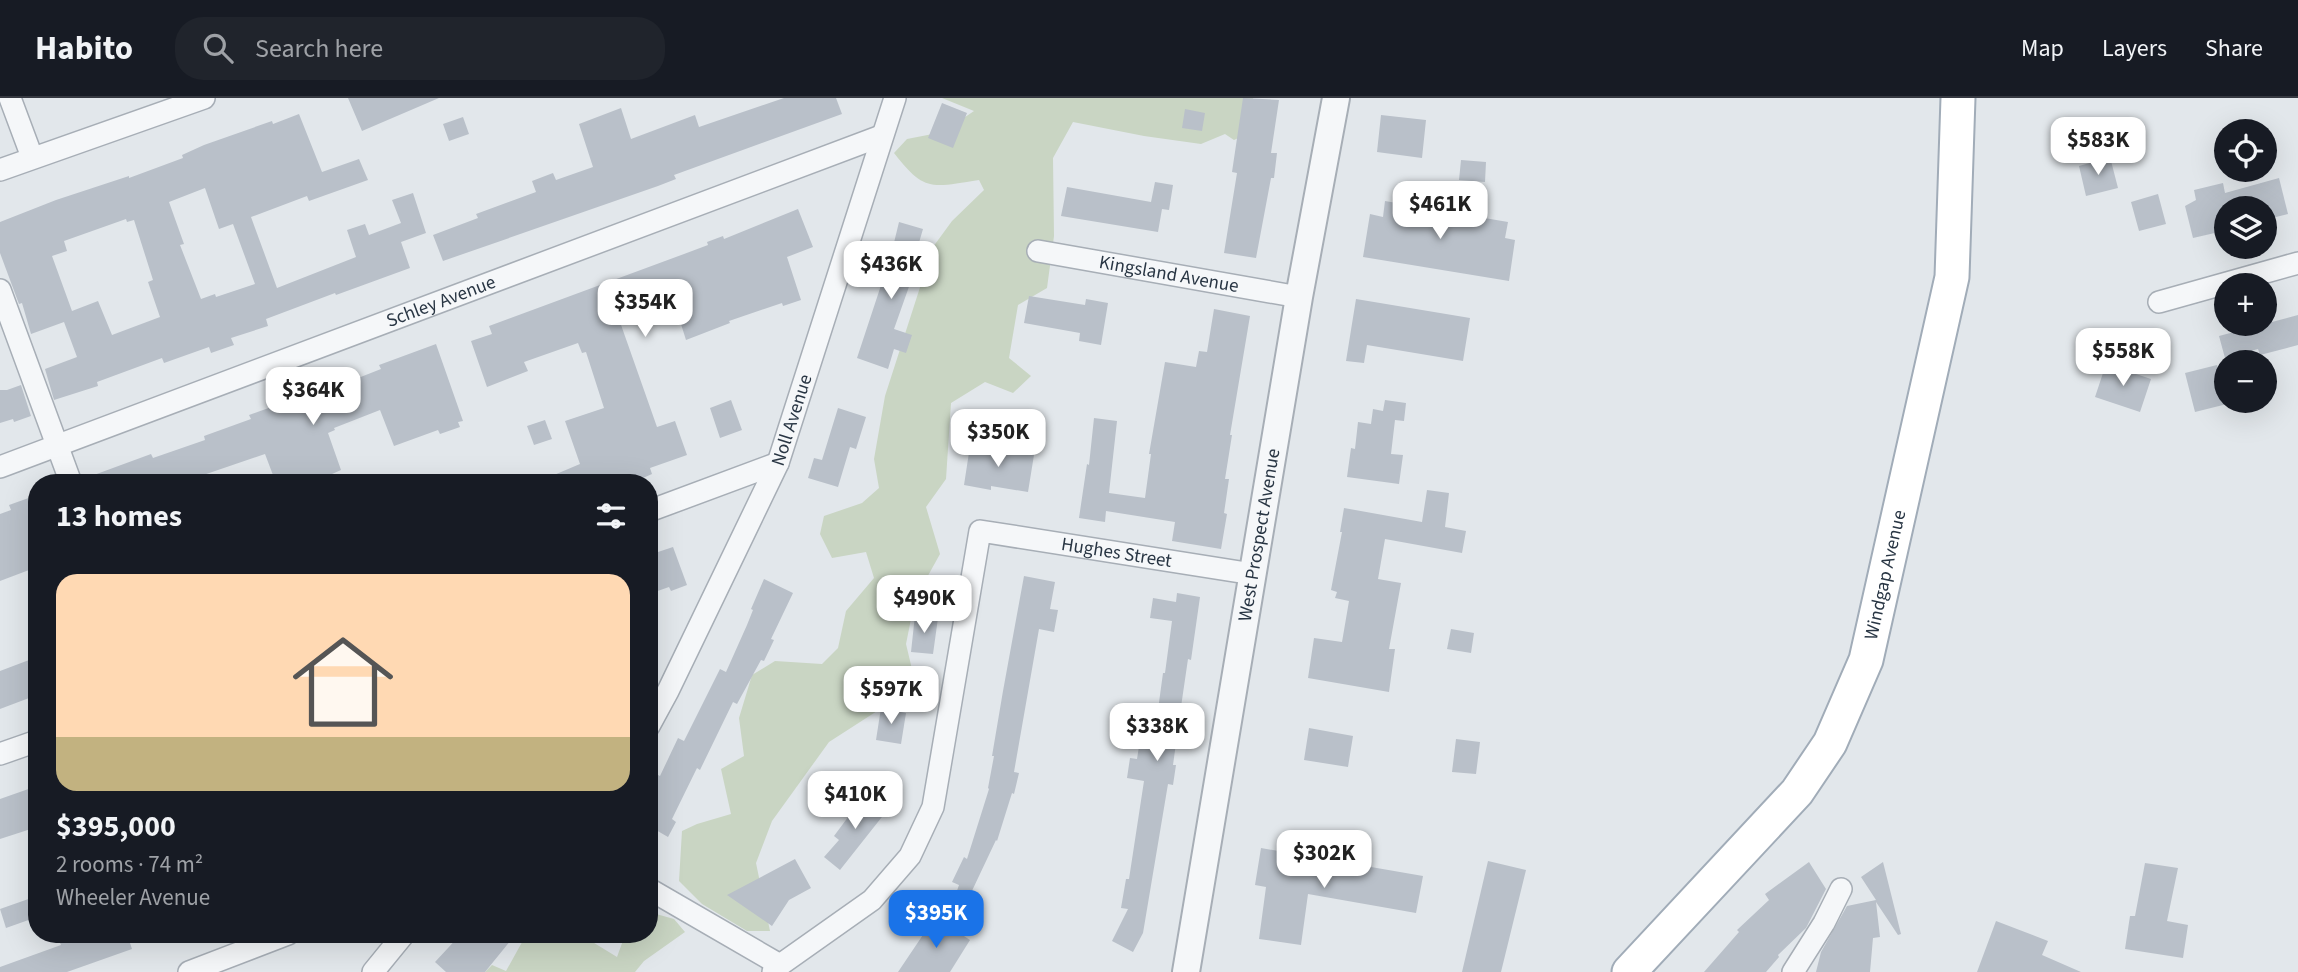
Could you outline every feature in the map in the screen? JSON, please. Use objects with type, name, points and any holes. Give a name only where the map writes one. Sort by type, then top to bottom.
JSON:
[{"type":"main road","name":"Windgap Avenue","points":[[1629,972],[1797,792],[1830,743],[1867,660],[1952,276],[1958,98]]},
{"type":"street","points":[[10,98],[32,157]]},
{"type":"street","points":[[0,170],[204,98]]},
{"type":"street","name":"Noll Avenue","points":[[658,709],[778,463],[895,98]]},
{"type":"street","name":"West Prospect Avenue","points":[[1186,972],[1299,297],[1336,98]]},
{"type":"street","name":"Schley Avenue","points":[[0,467],[881,136]]},
{"type":"street","name":"Kingsland Avenue","points":[[1038,251],[1299,297]]},
{"type":"street","points":[[2159,302],[2298,263]]},
{"type":"street","points":[[0,290],[68,474]]},
{"type":"street","points":[[658,508],[778,463]]},
{"type":"street","name":"Hughes Street","points":[[777,968],[872,901],[910,856],[933,807],[980,531],[1253,574]]},
{"type":"street","points":[[0,754],[28,744]]},
{"type":"street","points":[[1793,972],[1824,923],[1841,889]]},
{"type":"street","points":[[658,895],[777,968]]},
{"type":"street","points":[[373,972],[397,943]]},
{"type":"street","points":[[189,972],[235,944]]},
{"type":"green space","points":[[942,98],[1253,98],[1247,134],[1234,140],[1225,134],[1201,144],[1073,122],[1053,158],[1054,236],[1047,288],[1018,305],[1009,358],[1031,376],[1013,393],[985,382],[951,403],[946,479],[926,507],[940,554],[915,599],[906,644],[916,686],[829,742],[772,821],[756,863],[770,931],[747,931],[702,904],[679,881],[682,831],[731,814],[721,769],[744,756],[739,718],[752,675],[775,661],[822,664],[838,648],[846,611],[874,578],[866,552],[832,558],[820,534],[824,516],[862,503],[879,488],[874,459],[885,396],[933,247],[952,221],[984,190],[979,180],[940,185],[922,181],[894,153],[907,139],[943,132],[974,111]]},
{"type":"green space","points":[[658,915],[674,919],[685,932],[644,961],[635,972],[485,972],[492,965],[506,971],[522,943],[594,943],[617,957],[622,943],[658,943]]},
{"type":"building","points":[[348,98],[439,98],[362,131]]},
{"type":"building","points":[[784,98],[836,98],[842,114],[674,175],[676,179],[658,186],[443,261],[433,235],[478,218],[476,214],[536,192],[532,181],[553,173],[556,180],[593,167],[579,124],[621,108],[631,139],[695,115],[699,127]]},
{"type":"building","points":[[1243,98],[1279,100],[1271,153],[1277,153],[1274,178],[1271,178],[1256,258],[1224,253],[1237,173],[1232,172]]},
{"type":"building","points":[[942,103],[967,113],[953,148],[928,138]]},
{"type":"building","points":[[1185,109],[1205,113],[1202,131],[1182,128]]},
{"type":"building","points":[[299,114],[322,172],[359,159],[368,180],[309,201],[307,196],[251,217],[277,288],[356,257],[347,230],[365,224],[369,235],[401,223],[392,200],[413,193],[426,233],[401,242],[410,268],[266,319],[268,326],[231,338],[234,345],[211,353],[209,347],[164,363],[162,358],[97,382],[98,386],[54,400],[45,369],[77,357],[64,322],[31,334],[22,303],[19,304],[0,253],[0,222],[56,200],[183,158],[182,155],[204,145],[272,121],[273,124]],"holes":[[[205,188],[219,229],[233,224],[255,284],[201,299],[180,245],[184,244],[169,202]],[[126,219],[127,222],[134,220],[153,280],[148,282],[160,317],[112,335],[98,301],[72,311],[52,256],[67,251],[64,241]]]},
{"type":"building","points":[[1381,115],[1426,120],[1422,158],[1377,152]]},
{"type":"building","points":[[463,117],[469,134],[449,141],[443,124]]},
{"type":"building","points":[[2110,157],[2118,188],[2086,196],[2079,166]]},
{"type":"building","points":[[1461,160],[1486,162],[1485,182],[1459,180]]},
{"type":"building","points":[[2277,179],[2288,214],[2277,217],[2277,196],[2214,196],[2214,233],[2193,238],[2185,206],[2196,200],[2194,190],[2223,183],[2225,193],[2265,182],[2277,182]]},
{"type":"building","points":[[1155,182],[1173,185],[1169,210],[1162,209],[1158,232],[1061,216],[1067,187],[1151,202]]},
{"type":"building","points":[[2158,194],[2166,224],[2139,231],[2131,202]]},
{"type":"building","points":[[1385,201],[1508,222],[1505,238],[1515,240],[1509,281],[1363,257],[1370,214],[1383,217]]},
{"type":"building","points":[[798,209],[813,247],[787,257],[801,300],[783,306],[782,303],[729,321],[730,323],[686,340],[674,302],[620,322],[657,427],[675,421],[687,455],[650,468],[652,474],[556,474],[580,464],[565,421],[604,408],[586,352],[582,353],[578,343],[524,362],[528,371],[487,387],[471,341],[492,334],[489,326],[708,245],[707,242],[723,236],[724,239]]},
{"type":"building","points":[[899,222],[923,229],[908,280],[911,281],[894,329],[912,335],[906,353],[894,349],[888,369],[857,358]]},
{"type":"building","points":[[1029,296],[1085,305],[1086,299],[1108,303],[1101,345],[1079,341],[1080,333],[1024,323]]},
{"type":"building","points":[[1356,299],[1470,318],[1463,361],[1367,345],[1364,363],[1346,361]]},
{"type":"building","points":[[1214,309],[1250,316],[1230,435],[1225,479],[1229,479],[1224,513],[1227,514],[1221,549],[1172,541],[1175,522],[1106,511],[1105,522],[1079,518],[1094,418],[1117,421],[1109,493],[1145,498],[1149,454],[1165,362],[1196,367],[1199,351],[1207,352]]},
{"type":"building","points":[[2298,315],[2298,345],[2277,351],[2223,350],[2219,336],[2277,336],[2277,321]]},
{"type":"building","points":[[436,344],[463,421],[458,422],[460,427],[440,434],[438,430],[394,446],[380,410],[334,428],[335,430],[328,433],[341,470],[332,474],[273,474],[265,454],[206,474],[97,474],[151,454],[153,458],[205,440],[204,436],[251,419],[249,415],[319,390],[320,393],[381,369],[379,365]]},
{"type":"building","points":[[2106,364],[2151,379],[2140,412],[2095,397]]},
{"type":"building","points":[[2214,366],[2214,407],[2195,412],[2185,373]]},
{"type":"building","points":[[21,385],[31,416],[14,422],[13,419],[0,423],[0,390]]},
{"type":"building","points":[[731,400],[742,430],[720,438],[710,408]]},
{"type":"building","points":[[1385,400],[1406,403],[1404,421],[1395,420],[1391,454],[1403,455],[1399,484],[1347,477],[1351,448],[1355,449],[1358,422],[1371,424],[1373,409],[1383,411]]},
{"type":"building","points":[[838,408],[866,417],[856,449],[850,447],[838,487],[808,478],[814,458],[822,460]]},
{"type":"building","points":[[545,420],[552,439],[534,445],[527,426]]},
{"type":"building","points":[[970,446],[1034,455],[1028,492],[964,485]]},
{"type":"building","points":[[1427,490],[1449,493],[1445,527],[1466,531],[1462,553],[1385,539],[1378,579],[1401,583],[1389,649],[1395,649],[1389,692],[1308,678],[1314,638],[1342,642],[1349,601],[1335,598],[1337,592],[1331,590],[1344,508],[1422,522]]},
{"type":"building","points":[[28,498],[28,570],[0,581],[0,514],[11,510],[9,505]]},
{"type":"building","points":[[673,547],[687,585],[671,591],[669,587],[658,591],[658,552]]},
{"type":"building","points":[[1024,576],[1055,582],[1050,609],[1058,610],[1054,632],[1039,629],[1014,772],[1019,773],[1014,794],[1012,793],[997,841],[962,912],[951,908],[959,885],[952,882],[964,857],[967,859],[989,789],[992,756]]},
{"type":"building","points":[[764,579],[793,593],[771,639],[774,640],[764,661],[761,660],[737,704],[733,702],[700,770],[697,768],[672,819],[676,822],[668,837],[658,831],[658,775],[660,776],[678,738],[684,741],[720,669],[726,672],[753,610],[751,609]]},
{"type":"building","points":[[1177,593],[1200,597],[1182,700],[1173,765],[1176,765],[1173,785],[1168,784],[1143,933],[1133,952],[1112,941],[1128,909],[1121,908],[1126,879],[1129,879],[1144,781],[1127,778],[1130,758],[1137,759],[1144,715],[1157,717],[1165,673],[1172,621],[1150,618],[1153,598],[1176,602]]},
{"type":"building","points":[[915,615],[938,618],[933,654],[911,652]]},
{"type":"building","points":[[1451,629],[1474,633],[1471,653],[1447,649]]},
{"type":"building","points":[[28,660],[28,698],[0,709],[0,671]]},
{"type":"building","points":[[881,708],[906,713],[901,744],[876,740]]},
{"type":"building","points":[[1309,728],[1353,736],[1348,767],[1304,760]]},
{"type":"building","points":[[1456,739],[1480,742],[1476,774],[1452,772]]},
{"type":"building","points":[[28,789],[28,830],[0,839],[0,799]]},
{"type":"building","points":[[873,797],[889,808],[840,870],[824,857],[839,840],[834,836],[860,801],[866,806]]},
{"type":"building","points":[[1261,848],[1423,876],[1416,913],[1308,894],[1301,945],[1259,939],[1266,887],[1255,885]]},
{"type":"building","points":[[795,859],[811,888],[789,900],[772,926],[727,895]]},
{"type":"building","points":[[1488,861],[1526,870],[1501,972],[1462,972]]},
{"type":"building","points":[[1809,862],[1826,889],[1806,928],[1778,955],[1766,972],[1704,972],[1739,932],[1737,930],[1769,900],[1765,894]]},
{"type":"building","points":[[1883,862],[1901,934],[1898,935],[1876,902],[1880,937],[1873,938],[1870,972],[1816,972],[1821,952],[1847,906],[1876,900],[1861,877]]},
{"type":"building","points":[[2145,863],[2178,868],[2167,921],[2188,925],[2183,958],[2125,949],[2130,916],[2135,916]]},
{"type":"building","points":[[28,899],[28,920],[6,928],[0,909]]},
{"type":"building","points":[[935,917],[970,940],[950,972],[898,972]]},
{"type":"building","points":[[1996,921],[2048,941],[2042,955],[2081,972],[1977,972]]},
{"type":"building","points":[[60,943],[130,943],[132,949],[67,972],[0,972],[0,967],[61,945]]},
{"type":"building","points":[[453,943],[509,943],[485,972],[446,972],[435,962]]}]
